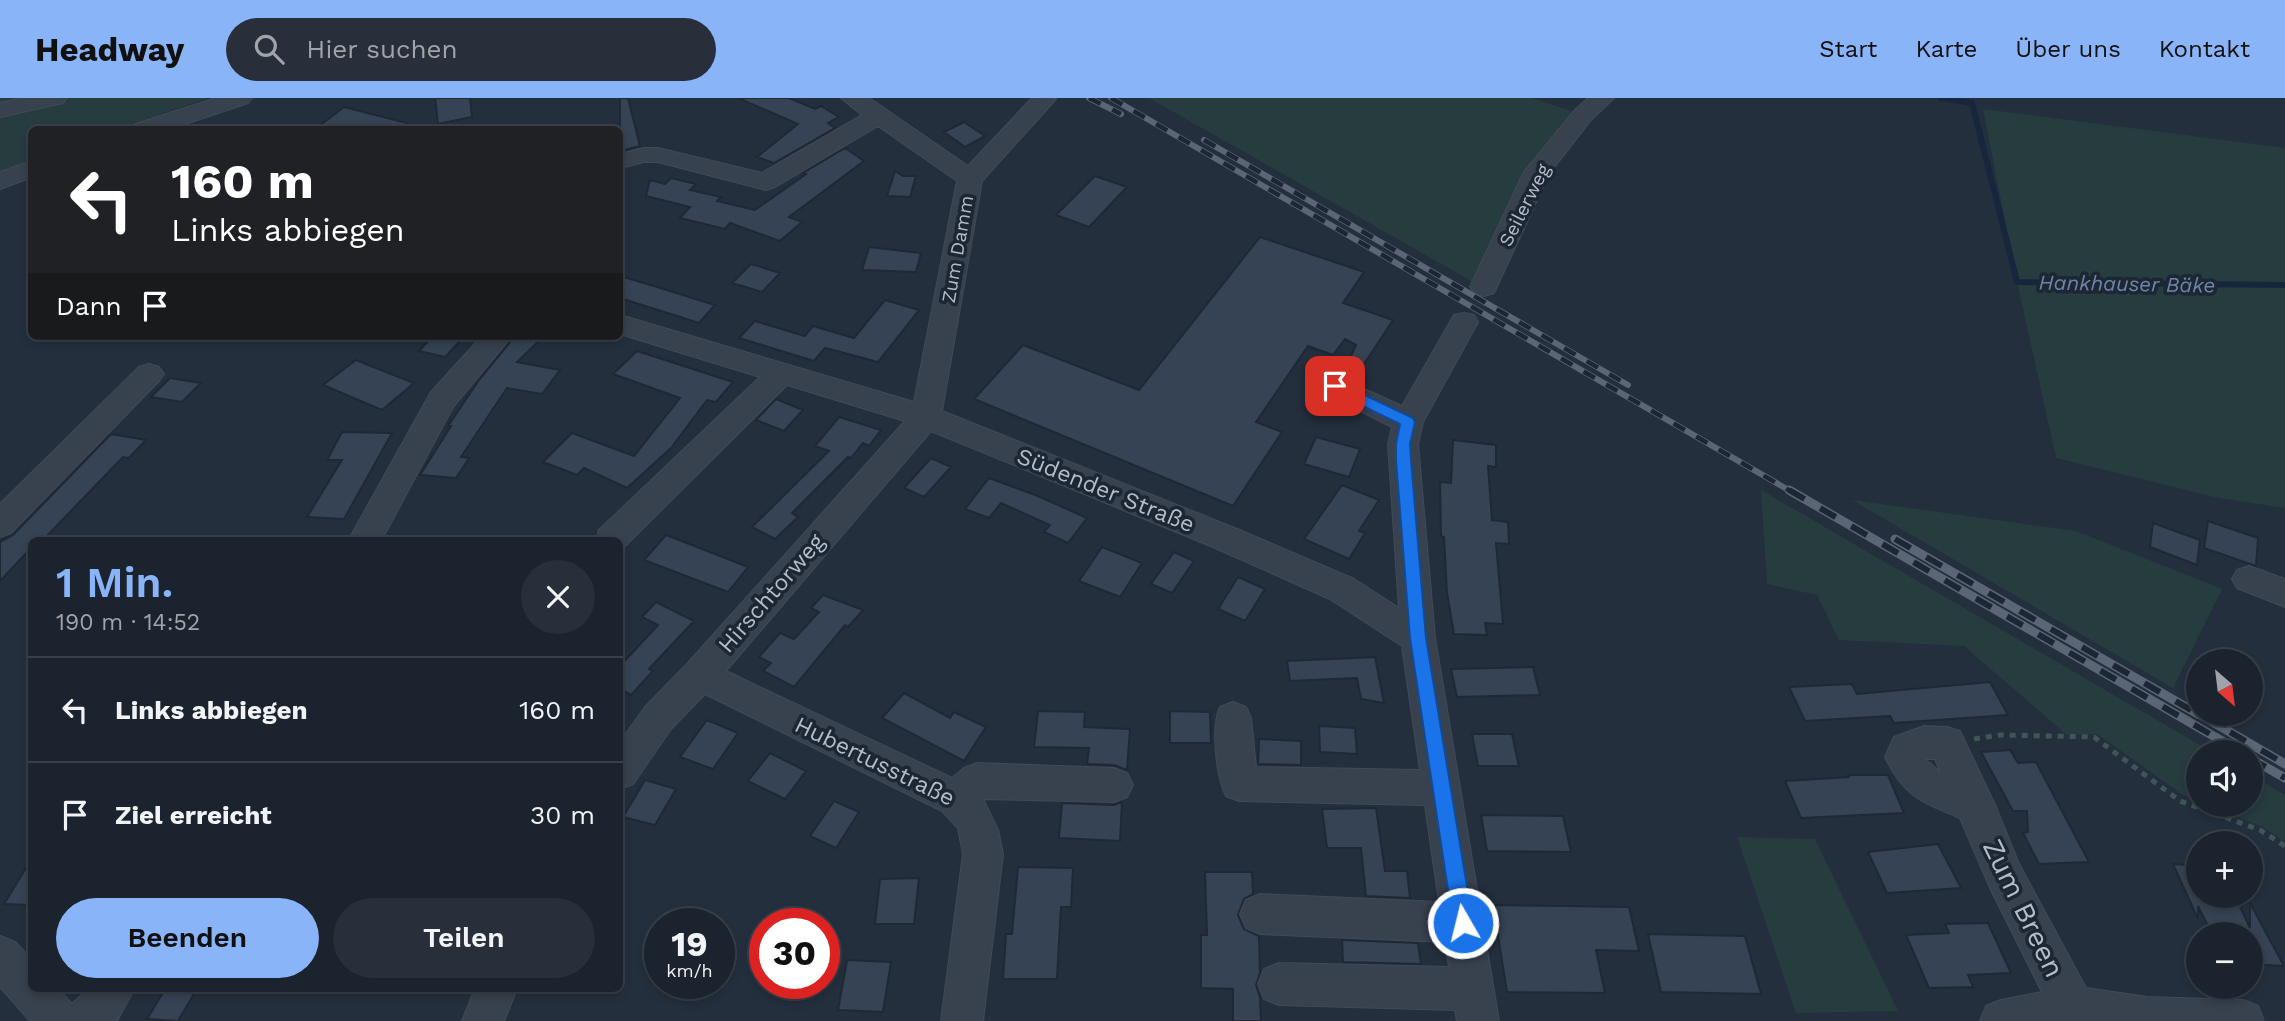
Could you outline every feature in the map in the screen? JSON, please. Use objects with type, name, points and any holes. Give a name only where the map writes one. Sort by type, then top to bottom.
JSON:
[{"type":"street","points":[[0,110],[55,98]]},
{"type":"street","points":[[153,126],[240,98]]},
{"type":"street","name":"Zum Damm","points":[[853,98],[970,179],[926,417]]},
{"type":"street","name":"Seilerweg","points":[[1484,287],[1538,172],[1583,115],[1602,98]]},
{"type":"street","points":[[970,179],[1044,99]]},
{"type":"street","points":[[623,160],[658,155],[766,182],[879,115]]},
{"type":"street","points":[[0,181],[28,170]]},
{"type":"street","name":"Südender Straße","points":[[623,325],[926,417],[1329,583],[1418,638]]},
{"type":"street","points":[[366,537],[442,400],[494,340]]},
{"type":"street","points":[[613,537],[782,373]]},
{"type":"street","points":[[0,524],[149,374]]},
{"type":"street","points":[[1279,984],[1475,1005],[1418,638],[1406,433],[1335,386]]},
{"type":"street","name":"Hirschtorweg","points":[[623,768],[657,718],[700,675],[926,417]]},
{"type":"street","points":[[2249,579],[2285,593]]},
{"type":"street","name":"Hubertusstraße","points":[[700,675],[956,799],[972,813],[982,839],[983,854],[962,1021]]},
{"type":"street","points":[[1233,718],[1239,784],[1442,788]]},
{"type":"street","name":"Zum Breen","points":[[1947,743],[1977,807],[2005,877],[2073,1007]]},
{"type":"street","points":[[956,799],[977,780],[1114,785]]},
{"type":"street","points":[[1260,914],[1463,923]]},
{"type":"street","points":[[0,956],[28,987]]},
{"type":"street","points":[[33,992],[59,1021]]},
{"type":"street","points":[[85,1021],[102,1006],[111,992]]},
{"type":"street","points":[[483,1021],[495,992]]},
{"type":"street","name":"Zum Breen","points":[[2001,1021],[2073,1007],[2147,1018],[2243,1021]]},
{"type":"lane","points":[[1406,433],[1464,322]]},
{"type":"path","points":[[1947,743],[2000,734],[2094,737],[2180,800],[2260,830],[2285,846]]},
{"type":"green space","points":[[0,98],[209,98],[124,126],[28,126],[28,162],[0,172]]},
{"type":"green space","points":[[1149,98],[1532,98],[1583,115],[1482,287]]},
{"type":"green space","points":[[1983,109],[2285,148],[2285,508],[2214,497],[2056,458],[2017,282]]},
{"type":"green space","points":[[1761,490],[2191,740],[2186,740],[2186,796],[2097,734],[2067,735],[1964,646],[1839,640],[1817,595],[1767,584]]},
{"type":"green space","points":[[1852,500],[2076,531],[2222,589],[2192,649],[2186,649],[2186,662],[2173,688]]},
{"type":"green space","points":[[2263,782],[2285,795],[2285,842],[2263,827],[2238,817],[2263,817]]},
{"type":"green space","points":[[1737,837],[1815,839],[1898,1011],[1796,1013]]},
{"type":"building","points":[[435,98],[470,98],[472,117],[438,124]]},
{"type":"building","points":[[620,98],[628,98],[640,146],[623,150],[623,126],[620,126]]},
{"type":"building","points":[[738,98],[789,98],[815,109],[821,106],[839,117],[828,123],[835,128],[774,163],[757,157],[798,124]]},
{"type":"building","points":[[344,107],[407,123],[407,126],[319,126]]},
{"type":"building","points":[[964,122],[985,136],[965,147],[944,132]]},
{"type":"building","points":[[845,148],[864,161],[789,217],[802,222],[780,241],[730,223],[725,229],[680,218],[690,207],[646,196],[650,180],[665,184],[671,178],[696,184],[690,190],[721,197],[717,201],[755,210],[806,174],[803,173]]},
{"type":"building","points":[[895,171],[903,176],[916,176],[910,197],[887,196]]},
{"type":"building","points":[[1095,176],[1127,187],[1089,227],[1056,215]]},
{"type":"building","points":[[1260,237],[1364,272],[1343,303],[1393,320],[1353,381],[1342,376],[1356,345],[1345,339],[1333,355],[1308,346],[1256,422],[1282,432],[1233,506],[974,399],[1023,345],[1139,390]]},
{"type":"building","points":[[869,247],[921,253],[916,272],[862,270]]},
{"type":"building","points":[[751,264],[780,273],[762,292],[732,283]]},
{"type":"building","points":[[623,277],[715,305],[699,323],[623,299]]},
{"type":"building","points":[[885,300],[919,310],[878,362],[825,348],[814,361],[739,338],[755,321],[805,336],[813,326],[854,338]]},
{"type":"building","points":[[429,340],[460,341],[445,357],[419,351]]},
{"type":"building","points":[[512,340],[540,340],[517,362],[560,370],[542,394],[507,388],[461,457],[469,458],[456,478],[420,475],[451,426],[448,426],[479,380]]},
{"type":"building","points":[[637,351],[733,382],[716,402],[707,400],[671,448],[627,488],[584,468],[577,475],[543,462],[572,433],[634,456],[680,398],[613,374]]},
{"type":"building","points":[[356,360],[414,383],[382,410],[323,385]]},
{"type":"building","points":[[170,378],[201,383],[182,402],[151,397]]},
{"type":"building","points":[[776,399],[803,410],[784,431],[756,420]]},
{"type":"building","points":[[839,417],[881,430],[869,446],[863,443],[851,458],[848,457],[792,513],[798,517],[775,539],[752,527],[829,451],[815,446]]},
{"type":"building","points":[[342,432],[392,433],[344,519],[307,517],[342,460],[327,460]]},
{"type":"building","points":[[111,434],[146,440],[129,458],[123,457],[46,537],[28,537],[28,551],[0,581],[0,542],[13,535]]},
{"type":"building","points":[[1316,437],[1360,449],[1349,477],[1304,464]]},
{"type":"building","points":[[1453,440],[1496,445],[1496,467],[1488,466],[1492,520],[1508,522],[1509,544],[1496,543],[1503,624],[1485,623],[1487,635],[1454,634],[1447,593],[1444,537],[1441,536],[1440,482],[1451,483]]},
{"type":"building","points":[[931,458],[951,467],[924,497],[904,488]]},
{"type":"building","points":[[989,478],[1087,518],[1068,543],[1044,532],[1050,525],[1001,503],[989,518],[965,509]]},
{"type":"building","points":[[1342,485],[1379,500],[1359,531],[1365,533],[1349,559],[1304,539]]},
{"type":"building","points":[[2208,521],[2258,538],[2256,566],[2204,548]]},
{"type":"building","points":[[2153,523],[2200,540],[2197,565],[2150,547]]},
{"type":"building","points":[[666,535],[748,567],[728,592],[644,560]]},
{"type":"building","points":[[1102,547],[1142,563],[1120,597],[1079,581]]},
{"type":"building","points":[[1174,552],[1194,561],[1172,593],[1151,584]]},
{"type":"building","points":[[1238,577],[1265,589],[1245,621],[1218,609]]},
{"type":"building","points":[[823,595],[863,610],[848,627],[845,625],[794,687],[763,671],[771,663],[759,657],[780,633],[794,639],[819,612],[811,608]]},
{"type":"building","points":[[656,602],[694,621],[649,669],[653,671],[631,695],[623,691],[623,663],[658,625],[642,617]]},
{"type":"building","points":[[1375,657],[1384,703],[1361,699],[1357,678],[1290,681],[1287,661]]},
{"type":"building","points":[[1533,667],[1540,695],[1457,697],[1451,669]]},
{"type":"building","points":[[1990,682],[2008,715],[1894,723],[1890,716],[1805,721],[1789,687],[1852,684],[1857,694]]},
{"type":"building","points":[[904,693],[950,718],[954,712],[986,727],[964,761],[882,718]]},
{"type":"building","points":[[1038,711],[1085,712],[1084,727],[1130,729],[1127,770],[1114,765],[1087,764],[1089,748],[1034,747]]},
{"type":"building","points":[[1170,711],[1210,712],[1211,743],[1170,743]]},
{"type":"building","points":[[707,720],[738,733],[713,769],[680,757]]},
{"type":"building","points":[[1319,726],[1355,728],[1357,754],[1320,752]]},
{"type":"building","points":[[1472,734],[1512,734],[1519,766],[1478,766]]},
{"type":"building","points":[[1259,739],[1301,741],[1301,765],[1258,764]]},
{"type":"building","points":[[2010,750],[2018,763],[2036,762],[2089,862],[2039,864],[2023,833],[2028,832],[2027,811],[2013,811],[1981,752]]},
{"type":"building","points":[[770,753],[806,771],[785,799],[748,781]]},
{"type":"building","points":[[1848,775],[1888,775],[1904,813],[1801,818],[1785,781],[1849,777]]},
{"type":"building","points":[[645,780],[676,789],[655,825],[623,817]]},
{"type":"building","points":[[834,801],[859,812],[836,848],[810,836]]},
{"type":"building","points":[[1122,802],[1120,841],[1059,838],[1062,803],[1114,805]]},
{"type":"building","points":[[1376,808],[1385,871],[1407,871],[1410,898],[1366,896],[1361,848],[1327,848],[1322,809]]},
{"type":"building","points":[[1481,815],[1563,816],[1571,852],[1487,851]]},
{"type":"building","points":[[1938,844],[1961,888],[1887,893],[1868,852]]},
{"type":"building","points":[[2173,864],[2186,865],[2186,893]]},
{"type":"building","points":[[28,865],[28,905],[4,904]]},
{"type":"building","points":[[1018,867],[1073,868],[1071,907],[1061,907],[1057,979],[1003,979],[1006,934],[1012,934]]},
{"type":"building","points":[[1205,872],[1252,872],[1253,894],[1244,899],[1238,915],[1244,929],[1259,936],[1260,973],[1256,985],[1260,997],[1261,1021],[1233,1021],[1233,989],[1201,988],[1201,935],[1207,935]]},
{"type":"building","points":[[919,878],[914,924],[875,924],[880,879]]},
{"type":"building","points":[[1493,905],[1629,907],[1639,951],[1596,950],[1605,993],[1507,992]]},
{"type":"building","points":[[2199,908],[2241,908],[2247,922],[2206,922]]},
{"type":"building","points":[[2250,908],[2253,908],[2260,922],[2250,922]]},
{"type":"building","points":[[1988,923],[2011,973],[1968,975],[1973,987],[1929,988],[1906,935],[1949,933],[1945,924]]},
{"type":"building","points":[[2263,927],[2284,966],[2263,965]]},
{"type":"building","points":[[1648,934],[1745,936],[1761,994],[1661,992]]},
{"type":"building","points":[[1342,940],[1418,943],[1421,964],[1343,962]]},
{"type":"building","points":[[847,960],[891,962],[883,1012],[838,1010]]},
{"type":"building","points":[[163,992],[195,992],[178,1021],[147,1019]]},
{"type":"waterway","name":"Hankhauser Bäke","points":[[1941,98],[1972,103],[2017,282],[2285,285]]},
{"type":"railway","points":[[1089,98],[1121,114]]},
{"type":"railway","points":[[1111,98],[1792,492]]},
{"type":"railway","points":[[1204,140],[1628,385]]},
{"type":"railway","points":[[1789,490],[2220,740]]},
{"type":"railway","points":[[1895,539],[2186,707]]},
{"type":"railway","points":[[2220,726],[2285,764]]},
{"type":"railway","points":[[2263,765],[2285,778]]},
{"type":"route","points":[[1335,386],[1408,422],[1403,444],[1405,488],[1418,638],[1463,923]]}]
